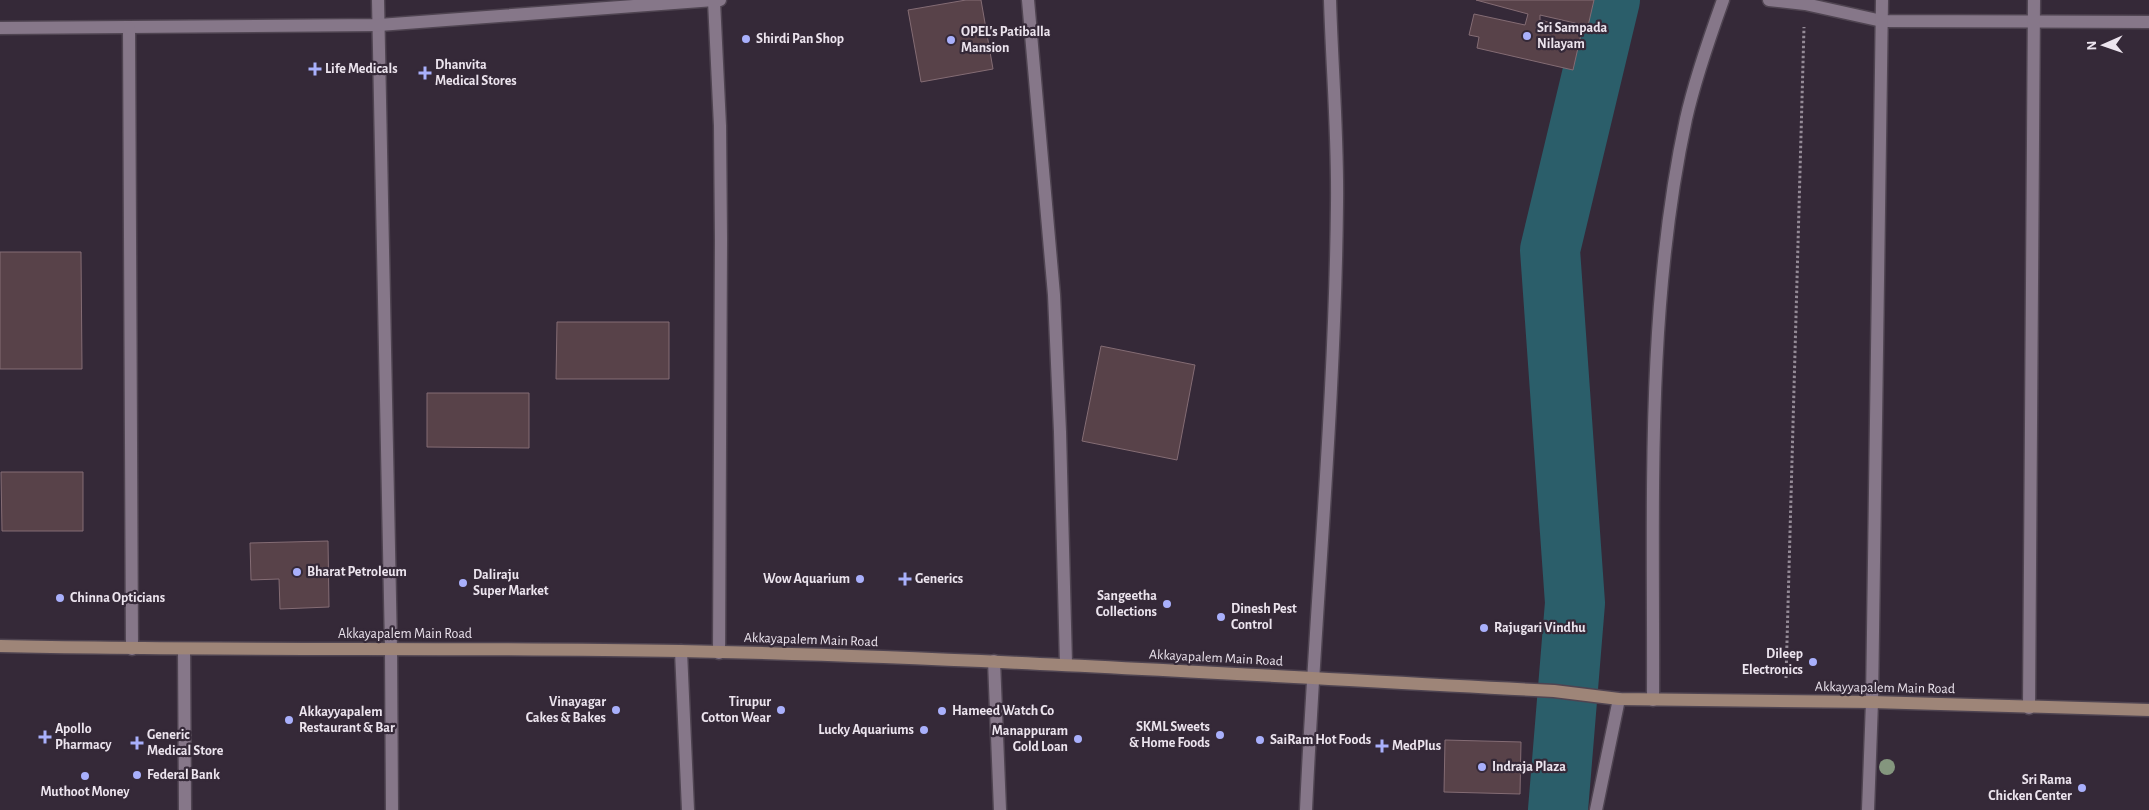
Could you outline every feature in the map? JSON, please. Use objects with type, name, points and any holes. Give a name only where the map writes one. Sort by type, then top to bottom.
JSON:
[{"type":"main road","name":"Akkayapalem Main Road","points":[[0,646],[132,649],[391,648],[681,651],[994,661],[1554,691],[1619,699]]},
{"type":"main road","name":"Akkayyapalem Main Road","points":[[1619,699],[1872,702],[2149,710]]},
{"type":"street","points":[[378,0],[391,648],[392,810]]},
{"type":"street","points":[[0,28],[379,25],[716,0],[721,230],[719,653]]},
{"type":"street","points":[[1028,0],[1054,295],[1060,432],[1066,664]]},
{"type":"street","points":[[1306,810],[1312,679],[1328,431],[1337,202],[1330,0]]},
{"type":"street","points":[[1653,700],[1655,383],[1660,300],[1673,191],[1686,118],[1704,52],[1723,0]]},
{"type":"street","points":[[1769,0],[1805,4],[1882,21],[2149,22]]},
{"type":"street","points":[[1868,810],[1872,702],[1882,0]]},
{"type":"street","points":[[2029,708],[2034,0]]},
{"type":"street","points":[[129,28],[132,649]]},
{"type":"street","points":[[184,649],[185,810]]},
{"type":"street","points":[[681,651],[688,810]]},
{"type":"street","points":[[994,661],[1000,810]]},
{"type":"street","points":[[1596,810],[1619,699]]},
{"type":"path","points":[[1785,701],[1805,4]]},
{"type":"building","name":"OPEL's Patiballa Mansion","points":[[966,0],[981,0],[993,69],[921,82],[908,10]]},
{"type":"building","name":"Sri Sampada Nilayam","points":[[1476,0],[1594,0],[1588,26],[1540,15],[1540,20],[1582,30],[1573,70],[1477,48],[1479,37],[1469,35],[1474,14],[1525,25],[1528,14]]},
{"type":"building","points":[[0,252],[81,252],[82,369],[0,369]]},
{"type":"building","points":[[557,322],[669,322],[669,379],[556,379]]},
{"type":"building","points":[[1101,346],[1195,365],[1177,460],[1082,441]]},
{"type":"building","points":[[427,393],[529,393],[529,448],[427,447]]},
{"type":"building","points":[[1,472],[83,472],[83,531],[2,531]]},
{"type":"building","points":[[328,541],[329,607],[280,609],[279,579],[251,580],[250,543]]},
{"type":"building","name":"Indraja Plaza","points":[[1445,740],[1521,742],[1520,794],[1444,792]]},
{"type":"waterway","points":[[1558,810],[1575,603],[1550,250],[1610,0]]},
{"type":"place","name":"Sri Sampada Nilayam","points":[[1527,36]]},
{"type":"place","name":"Shirdi Pan Shop","points":[[746,39]]},
{"type":"place","name":"OPEL's Patiballa Mansion","points":[[951,40]]},
{"type":"place","name":"Life Medicals","points":[[315,69]]},
{"type":"place","name":"Dhanvita Medical Stores","points":[[425,73]]},
{"type":"place","name":"Bharat Petroleum","points":[[297,572]]},
{"type":"place","name":"Wow Aquarium","points":[[860,579]]},
{"type":"place","name":"Generics","points":[[905,579]]},
{"type":"place","name":"Daliraju Super Market","points":[[463,583]]},
{"type":"place","name":"Chinna Opticians","points":[[60,598]]},
{"type":"place","name":"Sangeetha Collections","points":[[1167,604]]},
{"type":"place","name":"Dinesh Pest Control","points":[[1221,617]]},
{"type":"place","name":"Rajugari Vindhu","points":[[1484,628]]},
{"type":"place","name":"Dileep Electronics","points":[[1813,662]]},
{"type":"place","name":"Vinayagar Cakes & Bakes","points":[[616,710]]},
{"type":"place","name":"Tirupur Cotton Wear","points":[[781,710]]},
{"type":"place","name":"Hameed Watch Co","points":[[942,711]]},
{"type":"place","name":"Akkayyapalem Restaurant & Bar","points":[[289,720]]},
{"type":"place","name":"Lucky Aquariums","points":[[924,730]]},
{"type":"place","name":"SKML Sweets & Home Foods","points":[[1220,735]]},
{"type":"place","name":"Apollo Pharmacy","points":[[45,737]]},
{"type":"place","name":"Manappuram Gold Loan","points":[[1078,739]]},
{"type":"place","name":"SaiRam Hot Foods","points":[[1260,740]]},
{"type":"place","name":"Generic Medical Store","points":[[137,743]]},
{"type":"place","name":"MedPlus","points":[[1382,746]]},
{"type":"place","name":"Indraja Plaza","points":[[1482,767]]},
{"type":"place","name":"Federal Bank","points":[[137,775]]},
{"type":"place","name":"Muthoot Money","points":[[85,776]]},
{"type":"place","name":"Sri Rama Chicken Center","points":[[2082,788]]}]
